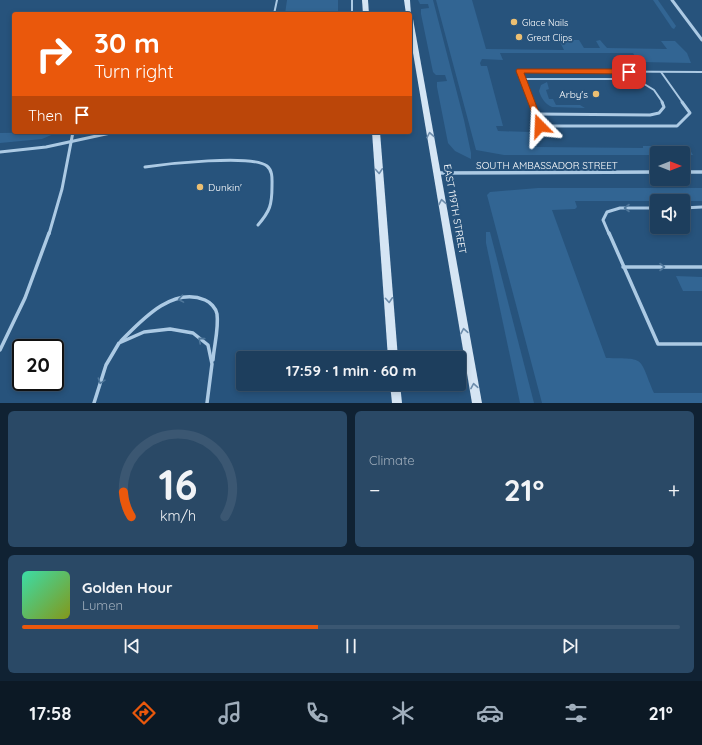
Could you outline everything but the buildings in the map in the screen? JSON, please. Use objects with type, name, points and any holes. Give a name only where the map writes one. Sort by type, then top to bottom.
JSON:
[{"type":"main road","points":[[365,0],[366,12]]},
{"type":"main road","points":[[407,0],[409,12]]},
{"type":"main road","name":"EAST 119TH STREET","points":[[412,30],[476,403]]},
{"type":"main road","points":[[376,134],[392,351]]},
{"type":"main road","points":[[396,391],[397,403]]},
{"type":"street","points":[[672,0],[702,40]]},
{"type":"street","name":"SOUTH AMBASSADOR STREET","points":[[437,173],[650,172]]},
{"type":"street","points":[[690,172],[702,172]]},
{"type":"lane","points":[[274,12],[277,0]]},
{"type":"lane","points":[[352,0],[352,12]]},
{"type":"lane","points":[[661,72],[690,113],[677,126],[540,126],[520,71],[702,72]]},
{"type":"lane","points":[[523,79],[636,79],[648,83],[655,90],[663,102],[664,107],[659,113],[650,115],[536,114]]},
{"type":"lane","points":[[0,350],[16,322],[40,267],[62,194],[73,134]]},
{"type":"lane","points":[[0,152],[71,142],[106,134]]},
{"type":"lane","points":[[145,167],[176,162],[239,161],[259,162],[266,165],[271,170],[272,178],[270,210],[258,225]]},
{"type":"lane","points":[[650,208],[620,208],[607,212],[603,220],[658,344],[702,344]]},
{"type":"lane","points":[[690,208],[702,208]]},
{"type":"lane","points":[[623,267],[702,267]]},
{"type":"lane","points":[[94,403],[106,365],[119,343],[147,316],[165,302],[184,297],[204,299],[214,306],[218,312],[206,403]]},
{"type":"lane","points":[[119,343],[144,332],[170,329],[193,334],[208,346],[212,364]]},
{"type":"shaded area","points":[[287,0],[338,0],[338,12],[285,12]]},
{"type":"shaded area","points":[[418,0],[433,0],[464,120],[471,159],[455,151],[448,143],[437,87],[437,82],[447,81],[445,75],[436,75],[433,72],[421,14],[421,9],[429,8],[428,4],[420,4]]},
{"type":"shaded area","points":[[436,0],[472,0],[486,49],[564,50],[559,40],[579,40],[584,48],[600,48],[596,41],[600,40],[607,48],[667,49],[661,41],[675,41],[687,53],[691,63],[642,62],[638,61],[633,53],[500,53],[503,60],[482,59],[480,63],[481,66],[487,66],[503,126],[496,126],[498,131],[530,132],[537,147],[643,148],[643,146],[650,146],[650,155],[504,155],[476,150]]},
{"type":"shaded area","points":[[653,0],[658,0],[676,26],[674,29],[672,28]]},
{"type":"shaded area","points":[[547,82],[549,89],[546,90],[549,99],[553,99],[556,105],[580,105],[585,108],[552,107],[547,104],[539,91],[541,85]]},
{"type":"shaded area","points":[[0,133],[53,134],[42,139],[0,143]]},
{"type":"shaded area","points":[[538,188],[702,188],[702,201],[690,201],[690,194],[650,194],[650,201],[575,201],[577,207],[575,209],[552,210],[606,358],[629,359],[639,362],[646,372],[654,393],[702,393],[702,403],[542,403],[487,195],[490,192]]},
{"type":"shaded area","points":[[486,232],[490,232],[534,403],[520,403],[486,243]]},
{"type":"shaded area","points":[[676,276],[702,277],[702,291],[683,291]]},
{"type":"place","name":"Glace Nails","points":[[514,22]]},
{"type":"place","name":"Great Clips","points":[[519,37]]},
{"type":"place","name":"Arby's","points":[[596,94]]},
{"type":"place","name":"Dunkin'","points":[[200,187]]},
{"type":"route","points":[[540,126],[520,71],[629,72]]}]
